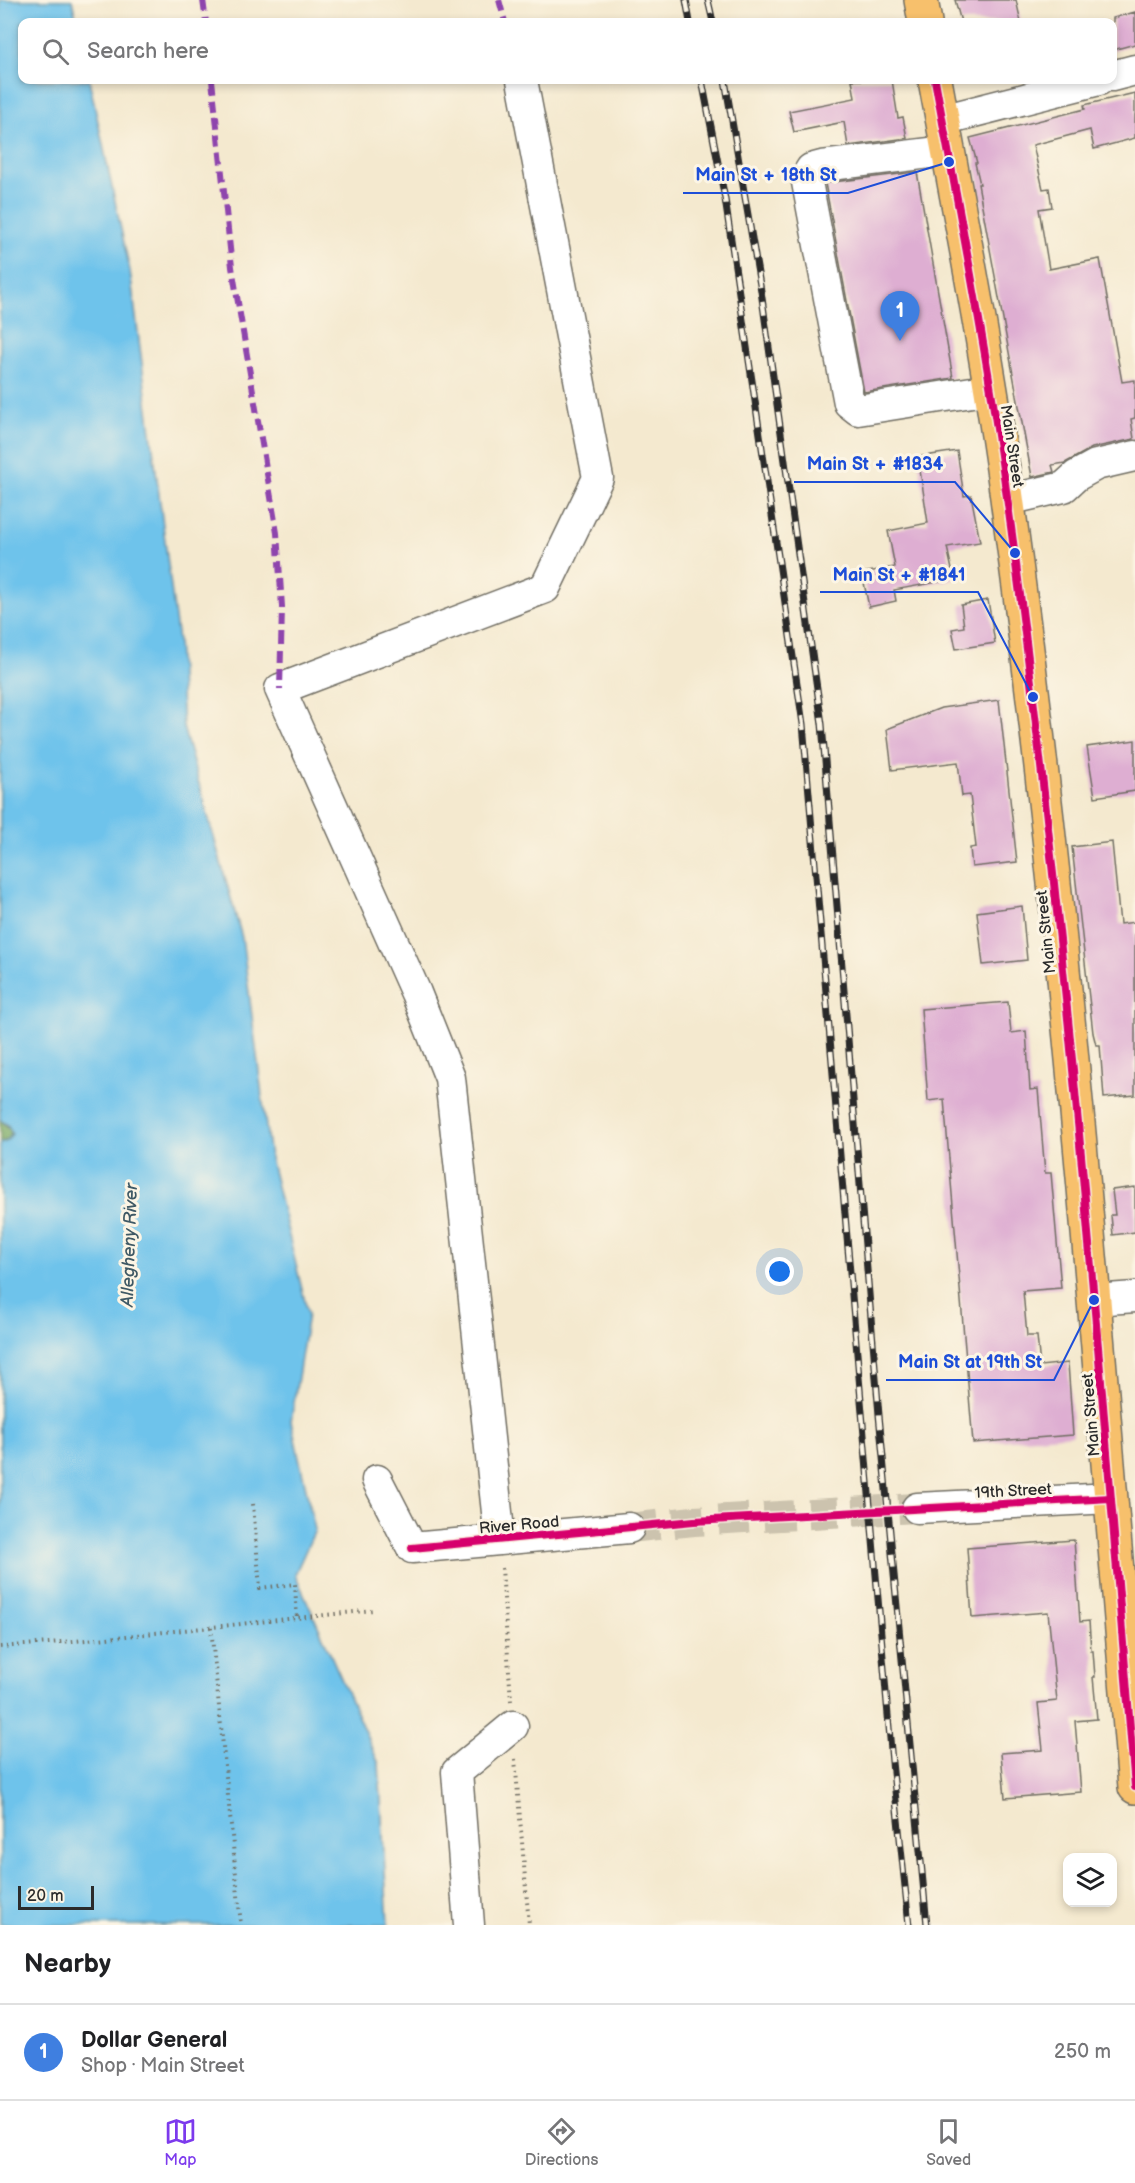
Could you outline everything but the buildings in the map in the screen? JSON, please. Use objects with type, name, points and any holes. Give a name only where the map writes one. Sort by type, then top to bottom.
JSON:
[{"type":"main road","points":[[921,0],[924,18]]},
{"type":"main road","name":"Main Street","points":[[936,84],[991,389],[1008,500],[1033,698],[1070,1032],[1135,1787]]},
{"type":"street","points":[[1117,75],[1135,70]]},
{"type":"street","points":[[500,1540],[450,1078],[416,993],[280,689],[545,588],[598,478],[523,84]]},
{"type":"street","points":[[991,389],[858,410],[849,403],[806,177],[811,169],[945,135],[1088,84]]},
{"type":"street","points":[[1008,500],[1064,487],[1076,476],[1096,465],[1135,456]]},
{"type":"street","points":[[1094,1300],[1135,1298]]},
{"type":"street","name":"River Road","points":[[377,1480],[412,1548],[629,1528]]},
{"type":"street","name":"19th Street","points":[[916,1508],[1110,1498]]},
{"type":"street","points":[[468,1925],[457,1772],[513,1726]]},
{"type":"path","points":[[253,1504],[260,1588],[295,1584],[297,1619]]},
{"type":"path","points":[[0,1647],[374,1610]]},
{"type":"path","points":[[211,1627],[241,1925]]},
{"type":"green space","points":[[0,1120],[11,1130],[10,1139],[6,1142],[0,1142]]},
{"type":"water","name":"Allegheny River","points":[[0,0],[72,0],[76,18],[18,18],[18,84],[90,84],[130,271],[178,641],[183,727],[242,938],[270,1158],[308,1314],[291,1421],[315,1530],[295,1574],[379,1764],[388,1925],[0,1925],[0,1142],[6,1142],[12,1134],[8,1125],[0,1120]]},
{"type":"tunnel","points":[[629,1528],[694,1521],[917,1508]]},
{"type":"railway","points":[[686,0],[689,18]]},
{"type":"railway","points":[[708,0],[712,18]]},
{"type":"railway","points":[[703,84],[725,199],[803,724],[892,1762],[909,1925]]},
{"type":"railway","points":[[726,84],[761,291],[822,724],[879,1415],[927,1925]]},
{"type":"marked path","points":[[203,0],[205,18]]},
{"type":"marked path","points":[[499,0],[504,18]]},
{"type":"marked path","points":[[212,84],[232,267],[277,533],[282,607],[280,689]]},
{"type":"cycle path","points":[[936,84],[992,399],[1029,665],[1048,825],[1095,1306],[1135,1787]]},
{"type":"cycle path","points":[[412,1548],[694,1521],[1111,1498]]},
{"type":"place","name":"Main St + 18th St","points":[[949,162]]},
{"type":"place","name":"Dollar General","points":[[900,341]]},
{"type":"place","name":"Main St + #1834","points":[[1015,553]]},
{"type":"place","name":"Main St + #1841","points":[[1033,697]]},
{"type":"place","name":"Main St at 19th St","points":[[1094,1300]]}]
